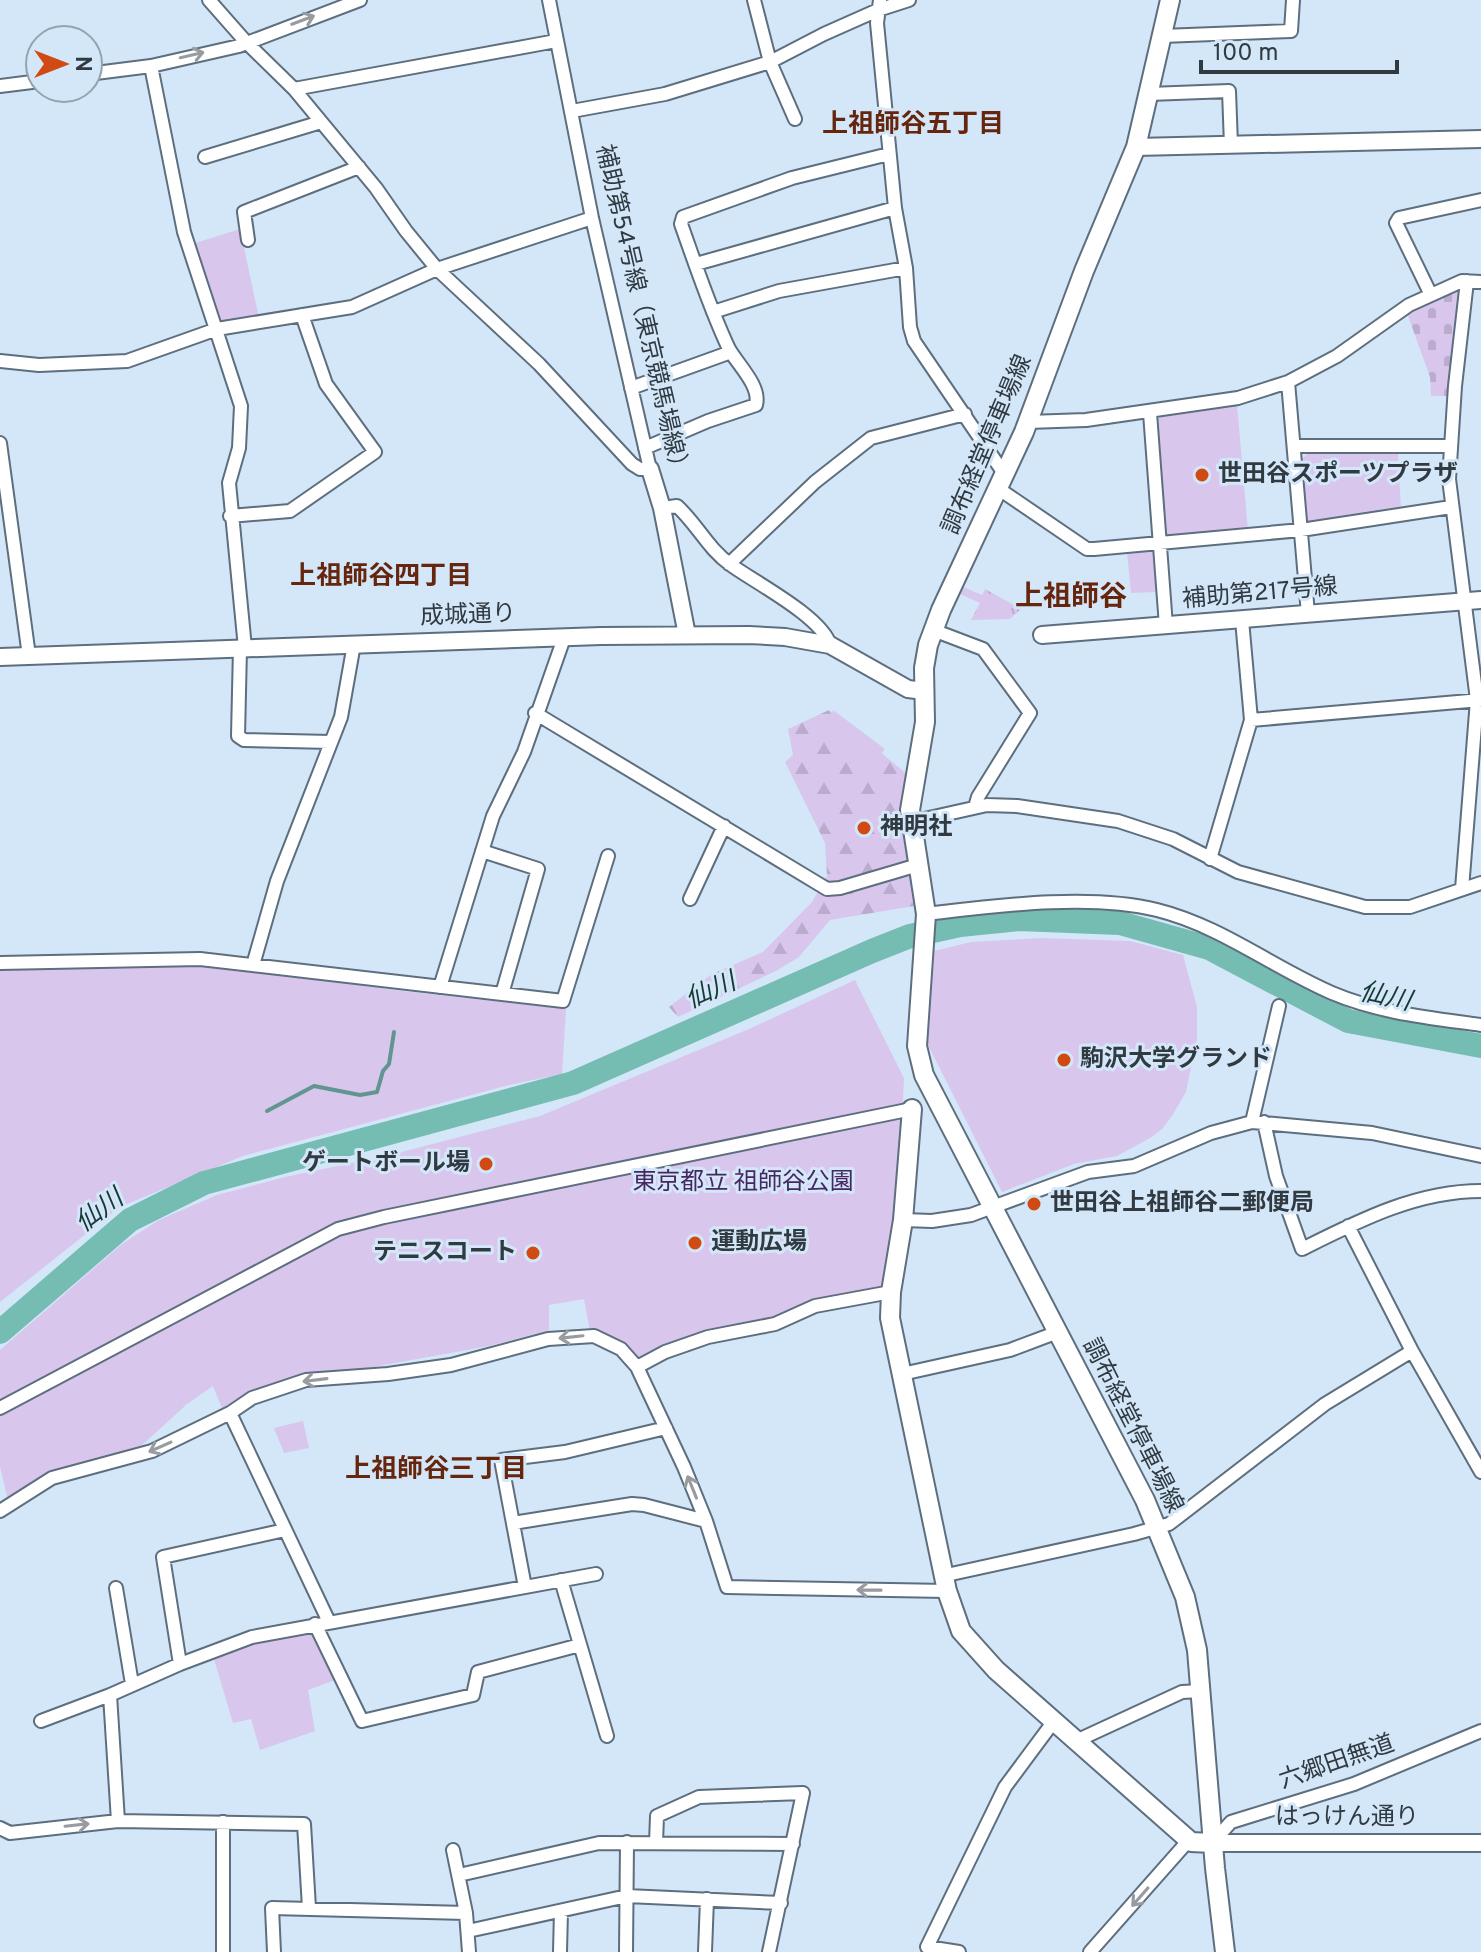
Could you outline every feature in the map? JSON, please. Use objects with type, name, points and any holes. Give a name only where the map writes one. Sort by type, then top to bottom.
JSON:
[{"type":"main road","name":"調布経堂停車場線","points":[[1170,0],[1136,147],[1084,271],[1028,422],[933,630],[924,668],[925,722],[910,810],[926,916],[918,1057],[924,1075],[1157,1528],[1190,1617],[1201,1691],[1212,1843],[1225,1952]]},
{"type":"main road","points":[[912,1109],[903,1220],[891,1292],[890,1318],[945,1584],[956,1620],[967,1640],[1189,1840],[1212,1843]]},
{"type":"street","points":[[209,0],[294,89],[437,269],[539,364],[632,464],[640,469],[650,469]]},
{"type":"street","points":[[104,72],[151,66],[246,42],[360,0]]},
{"type":"street","name":"補助第54号線（東京競馬場線）","points":[[549,0],[592,218],[650,469],[662,508],[687,635]]},
{"type":"street","points":[[754,0],[770,62],[795,119]]},
{"type":"street","points":[[572,111],[665,94],[770,62],[879,5],[909,0]]},
{"type":"street","points":[[1162,36],[1291,31],[1293,0]]},
{"type":"street","points":[[879,5],[877,23],[889,154],[906,268],[910,327],[914,341],[965,414],[1002,482],[1087,549],[1301,530],[1451,507]]},
{"type":"street","points":[[294,89],[556,41]]},
{"type":"street","points":[[151,66],[184,232],[241,406],[239,448],[229,483],[242,648],[238,736],[244,740],[331,742]]},
{"type":"street","points":[[0,86],[24,83]]},
{"type":"street","points":[[1149,94],[1229,91],[1231,145]]},
{"type":"street","points":[[205,157],[321,122]]},
{"type":"street","points":[[1136,147],[1481,139]]},
{"type":"street","points":[[645,448],[708,421],[756,405],[757,399],[713,312],[681,224],[683,217],[792,178],[889,154]]},
{"type":"street","points":[[248,240],[244,212],[359,167]]},
{"type":"street","points":[[1431,295],[1396,223],[1399,218],[1481,200]]},
{"type":"street","points":[[696,264],[895,208]]},
{"type":"street","points":[[0,361],[39,365],[127,361],[217,329],[352,307],[437,269],[592,218]]},
{"type":"street","points":[[713,312],[779,291],[906,268]]},
{"type":"street","points":[[1028,422],[1150,413],[1238,398],[1288,382],[1337,356],[1398,311],[1431,295],[1467,281],[1481,282]]},
{"type":"street","points":[[1462,889],[1479,700],[1473,601],[1451,507],[1449,479],[1467,281]]},
{"type":"street","points":[[230,516],[290,511],[375,452],[326,384],[302,315]]},
{"type":"street","points":[[631,388],[731,352]]},
{"type":"street","points":[[1288,382],[1308,614]]},
{"type":"street","points":[[1150,413],[1166,626]]},
{"type":"street","points":[[729,564],[815,482],[871,438],[965,414]]},
{"type":"street","points":[[0,443],[29,656]]},
{"type":"street","points":[[1294,446],[1450,446]]},
{"type":"street","points":[[662,508],[677,506],[729,564],[811,621],[827,634],[830,645]]},
{"type":"street","name":"補助第217号線","points":[[1042,635],[1473,601]]},
{"type":"street","points":[[1210,859],[1251,720],[1242,620]]},
{"type":"street","points":[[933,630],[983,649],[1030,713],[978,797],[975,807]]},
{"type":"street","name":"成城通り","points":[[0,657],[564,638],[687,635],[785,637],[830,645],[908,689],[924,691]]},
{"type":"street","points":[[440,987],[493,816],[524,752],[535,713],[564,638]]},
{"type":"street","points":[[253,965],[277,881],[341,717],[354,644]]},
{"type":"street","points":[[1251,720],[1479,700]]},
{"type":"street","points":[[535,713],[827,889],[918,865]]},
{"type":"street","points":[[911,822],[975,807],[1017,806],[1118,821],[1173,839],[1238,872],[1365,907],[1410,907],[1481,883]]},
{"type":"street","points":[[690,899],[724,826]]},
{"type":"street","points":[[482,851],[538,869],[502,994]]},
{"type":"street","points":[[0,963],[200,959],[563,1001],[608,856]]},
{"type":"street","points":[[926,916],[1011,904],[1121,904],[1154,909],[1206,926],[1334,994],[1375,1008],[1481,1025]]},
{"type":"street","points":[[1279,1006],[1258,1122],[1302,1249],[1370,1215],[1408,1203],[1460,1191],[1480,1191],[1481,1204]]},
{"type":"street","points":[[0,1408],[338,1229],[912,1109]]},
{"type":"street","points":[[903,1220],[932,1221],[971,1215],[1088,1172],[1134,1166],[1211,1133],[1258,1122],[1372,1133],[1481,1156]]},
{"type":"street","points":[[1348,1226],[1412,1351],[1480,1470]]},
{"type":"street","points":[[637,1367],[665,1352],[708,1337],[775,1324],[815,1306],[891,1292]]},
{"type":"street","points":[[902,1374],[1010,1350],[1058,1332]]},
{"type":"street","points":[[1,1507],[52,1478],[152,1451],[230,1413],[252,1398],[306,1380],[388,1374],[451,1365],[548,1339],[594,1336],[621,1349],[637,1367],[706,1521],[727,1587],[945,1584],[1157,1528],[1181,1515],[1325,1404],[1412,1351]]},
{"type":"street","points":[[230,1413],[329,1622]]},
{"type":"street","points":[[525,1587],[501,1460],[565,1452],[666,1428]]},
{"type":"street","points":[[513,1523],[632,1504],[706,1521]]},
{"type":"street","points":[[180,1664],[163,1557],[285,1530]]},
{"type":"street","points":[[41,1721],[252,1637],[596,1574]]},
{"type":"street","points":[[561,1580],[607,1736]]},
{"type":"street","points":[[116,1588],[132,1684]]},
{"type":"street","points":[[315,1624],[362,1721],[473,1695],[478,1672],[580,1645]]},
{"type":"street","points":[[1076,1741],[1182,1692],[1201,1691]]},
{"type":"street","points":[[110,1695],[118,1821]]},
{"type":"street","points":[[959,1952],[927,1947],[1005,1787],[1054,1721]]},
{"type":"street","name":"六郷田無道","points":[[1212,1843],[1231,1822],[1354,1784],[1481,1731]]},
{"type":"street","points":[[656,1843],[657,1816],[699,1797],[803,1793],[769,1952]]},
{"type":"street","points":[[0,1828],[10,1833],[118,1821],[304,1824],[309,1908]]},
{"type":"street","points":[[223,1822],[223,1952]]},
{"type":"street","points":[[1090,1952],[1189,1840]]},
{"type":"street","points":[[626,1952],[627,1842]]},
{"type":"street","points":[[459,1875],[599,1843],[793,1844]]},
{"type":"street","name":"はっけん通り","points":[[1212,1843],[1481,1843]]},
{"type":"street","points":[[453,1850],[466,1913],[469,1952]]},
{"type":"street","points":[[468,1931],[627,1896],[781,1903]]},
{"type":"street","points":[[705,1952],[707,1899]]},
{"type":"street","points":[[274,1952],[272,1908],[466,1913]]},
{"type":"street","points":[[560,1952],[561,1911]]},
{"type":"green space","points":[[240,229],[260,323],[220,330],[189,245]]},
{"type":"green space","points":[[1462,287],[1449,396],[1431,396],[1430,377],[1407,313]]},
{"type":"green space","name":"世田谷スポーツプラザ","points":[[1237,405],[1248,531],[1167,539],[1155,418]]},
{"type":"green space","points":[[1308,453],[1398,453],[1401,509],[1310,522],[1305,519],[1302,459]]},
{"type":"green space","points":[[1151,550],[1158,592],[1131,593],[1127,552]]},
{"type":"green space","points":[[961,586],[982,595],[985,589],[1021,609],[1010,619],[971,620],[980,603],[958,593]]},
{"type":"green space","points":[[829,710],[908,775],[914,906],[830,920],[799,957],[678,1017],[669,1007],[712,974],[763,952],[812,902],[827,876],[825,843],[785,762],[793,755],[788,729]]},
{"type":"green space","points":[[833,710],[885,749],[870,768],[827,733]]},
{"type":"green space","name":"駒沢大学グランド","points":[[1041,938],[1130,941],[1183,955],[1197,1007],[1197,1038],[1186,1092],[1162,1129],[1117,1156],[1074,1164],[1002,1192],[925,1039],[930,952],[971,942]]},
{"type":"green space","points":[[197,963],[402,991],[566,1009],[562,1074],[509,1085],[243,1156],[120,1207],[0,1302],[0,970]]},
{"type":"green space","name":"東京都立 祖師谷公園","points":[[855,980],[904,1078],[898,1200],[888,1284],[880,1290],[641,1362],[590,1332],[584,1299],[549,1305],[549,1330],[489,1346],[351,1371],[297,1375],[223,1411],[213,1386],[187,1404],[139,1448],[47,1474],[27,1491],[8,1501],[0,1466],[0,1350],[122,1244],[159,1220],[217,1195],[540,1116],[749,1029]]},
{"type":"green space","points":[[303,1421],[309,1448],[284,1453],[274,1428]]},
{"type":"green space","points":[[314,1630],[338,1679],[308,1690],[315,1731],[260,1750],[251,1719],[233,1723],[213,1656],[254,1640]]},
{"type":"waterway","name":"仙川","points":[[0,1332],[130,1220],[204,1183],[573,1083],[872,951],[910,936],[960,925],[1019,919],[1120,923],[1209,948],[1348,1021],[1481,1046]]},
{"type":"waterway","points":[[267,1111],[314,1086],[360,1095],[377,1092],[383,1071],[389,1064],[394,1032]]},
{"type":"place","name":"世田谷スポーツプラザ","points":[[1202,475]]},
{"type":"place","name":"神明社","points":[[864,828]]},
{"type":"place","name":"駒沢大学グランド","points":[[1064,1060]]},
{"type":"place","name":"ゲートボール場","points":[[486,1164]]},
{"type":"place","name":"世田谷上祖師谷二郵便局","points":[[1034,1204]]},
{"type":"place","name":"運動広場","points":[[695,1243]]},
{"type":"place","name":"テニスコート","points":[[533,1253]]},
{"type":"district","name":"上祖師谷五丁目","points":[[913,125]]},
{"type":"district","name":"上祖師谷四丁目","points":[[381,577]]},
{"type":"district","name":"上祖師谷","points":[[1071,598]]},
{"type":"district","name":"上祖師谷三丁目","points":[[436,1470]]}]
